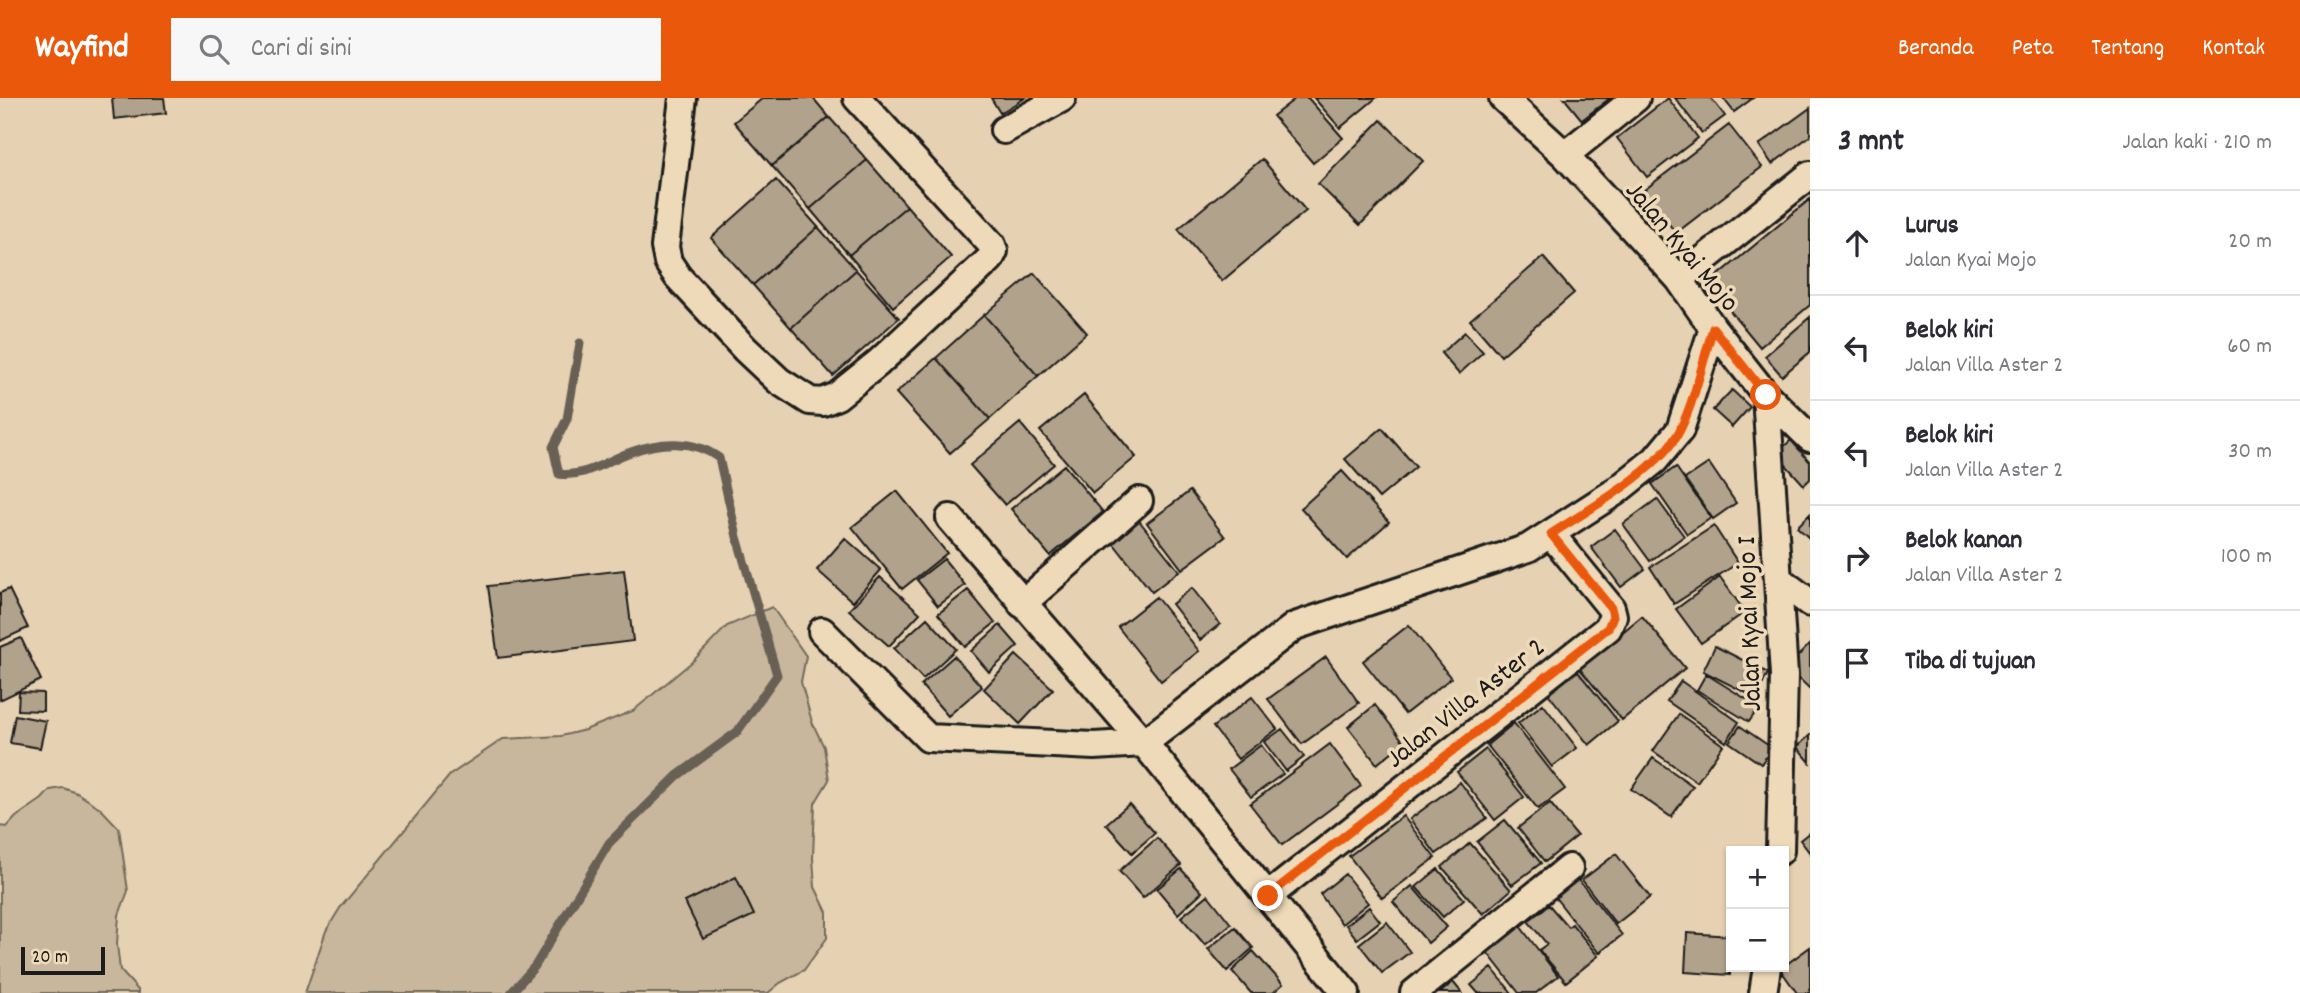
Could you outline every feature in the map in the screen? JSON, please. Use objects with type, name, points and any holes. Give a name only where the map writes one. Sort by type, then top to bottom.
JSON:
[{"type":"street","points":[[683,98],[665,247],[668,262],[678,277],[745,349],[779,381],[810,401],[823,402],[837,396],[878,363],[990,260],[994,251],[992,245],[857,98]]},
{"type":"street","points":[[1003,130],[1062,98]]},
{"type":"street","name":"Jalan Kyai Mojo","points":[[1503,98],[1565,155],[1679,279],[1713,328],[1766,395],[1810,438]]},
{"type":"street","points":[[1565,155],[1636,98]]},
{"type":"street","points":[[1679,279],[1810,175]]},
{"type":"street","points":[[822,631],[928,738],[1094,746],[1144,743],[1295,626],[1528,548],[1615,492],[1655,460],[1680,430],[1713,328]]},
{"type":"street","name":"Jalan Kyai Mojo I","points":[[1766,395],[1784,675],[1780,846]]},
{"type":"street","points":[[1022,604],[1139,501]]},
{"type":"street","points":[[950,518],[1144,743],[1346,993]]},
{"type":"street","name":"Jalan Villa Aster 2","points":[[1268,896],[1608,628],[1613,616],[1611,608],[1551,534]]},
{"type":"street","points":[[1777,579],[1810,603]]},
{"type":"street","points":[[1414,993],[1569,868]]},
{"type":"street","points":[[1763,993],[1766,972]]},
{"type":"shaded area","points":[[772,607],[806,656],[801,682],[812,722],[824,747],[829,780],[815,803],[813,858],[815,887],[827,912],[827,938],[804,970],[768,993],[305,993],[326,931],[340,908],[450,775],[503,739],[561,736],[585,730],[633,711],[693,661],[727,626]]},
{"type":"shaded area","points":[[63,788],[77,793],[100,808],[119,828],[128,891],[119,915],[117,944],[120,970],[138,993],[0,993],[0,826],[7,827],[50,790]]},
{"type":"building","points":[[112,98],[164,98],[166,113],[114,119]]},
{"type":"building","points":[[763,98],[813,98],[829,117],[772,166],[734,122]]},
{"type":"building","points":[[991,98],[1025,98],[1000,113]]},
{"type":"building","points":[[1296,98],[1308,98],[1343,138],[1313,163],[1273,116]]},
{"type":"building","points":[[1314,98],[1376,98],[1340,128]]},
{"type":"building","points":[[1564,98],[1610,98],[1582,120]]},
{"type":"building","points":[[1668,98],[1698,138],[1647,177],[1617,138]]},
{"type":"building","points":[[1675,98],[1711,98],[1725,116],[1702,133]]},
{"type":"building","points":[[1723,98],[1753,98],[1734,112]]},
{"type":"building","points":[[1810,108],[1810,136],[1772,164],[1759,145]]},
{"type":"building","points":[[829,117],[867,160],[810,209],[772,166]]},
{"type":"building","points":[[1381,120],[1423,161],[1360,225],[1318,184]]},
{"type":"building","points":[[1729,125],[1762,167],[1676,233],[1643,191]]},
{"type":"building","points":[[1262,159],[1306,211],[1222,281],[1178,229]]},
{"type":"building","points":[[867,160],[907,206],[849,255],[810,209]]},
{"type":"building","points":[[776,180],[818,227],[753,285],[711,238]]},
{"type":"building","points":[[1810,199],[1810,305],[1760,347],[1708,284]]},
{"type":"building","points":[[907,206],[951,257],[893,307],[849,255]]},
{"type":"building","points":[[818,227],[856,270],[791,328],[753,285]]},
{"type":"building","points":[[1543,257],[1574,293],[1501,356],[1470,320]]},
{"type":"building","points":[[856,270],[899,318],[833,376],[791,328]]},
{"type":"building","points":[[1034,273],[1087,333],[1038,376],[984,315]]},
{"type":"building","points":[[984,315],[1038,376],[990,419],[936,358]]},
{"type":"building","points":[[1810,317],[1810,352],[1782,376],[1765,356]]},
{"type":"building","points":[[1465,332],[1483,352],[1459,374],[1441,353]]},
{"type":"building","points":[[936,358],[990,419],[950,453],[896,393]]},
{"type":"building","points":[[1732,390],[1750,407],[1732,427],[1713,410]]},
{"type":"building","points":[[1084,395],[1136,457],[1093,493],[1040,431]]},
{"type":"building","points":[[1020,423],[1054,464],[1005,505],[970,465]]},
{"type":"building","points":[[1382,428],[1416,467],[1379,498],[1345,459]]},
{"type":"building","points":[[1791,440],[1810,462],[1810,479],[1804,485],[1776,454]]},
{"type":"building","points":[[1709,463],[1736,503],[1713,519],[1685,479]]},
{"type":"building","points":[[1064,465],[1103,512],[1050,556],[1011,509]]},
{"type":"building","points":[[1676,467],[1711,518],[1687,534],[1652,484]]},
{"type":"building","points":[[1342,471],[1389,522],[1347,559],[1301,508]]},
{"type":"building","points":[[897,491],[947,553],[902,589],[852,527]]},
{"type":"building","points":[[1190,491],[1225,537],[1182,569],[1147,523]]},
{"type":"building","points":[[1657,499],[1684,536],[1650,561],[1623,524]]},
{"type":"building","points":[[1810,514],[1810,539],[1797,527]]},
{"type":"building","points":[[1137,518],[1179,571],[1152,592],[1110,539]]},
{"type":"building","points":[[1714,526],[1738,563],[1674,604],[1650,567]]},
{"type":"building","points":[[1615,529],[1645,569],[1621,587],[1591,547]]},
{"type":"building","points":[[845,538],[881,570],[853,602],[817,570]]},
{"type":"building","points":[[944,559],[965,585],[938,606],[917,580]]},
{"type":"building","points":[[624,570],[633,641],[498,658],[488,586]]},
{"type":"building","points":[[880,577],[920,613],[889,646],[849,610]]},
{"type":"building","points":[[1720,577],[1745,612],[1701,643],[1676,609]]},
{"type":"building","points":[[1192,588],[1220,624],[1200,640],[1172,604]]},
{"type":"building","points":[[9,589],[28,628],[0,641],[0,593]]},
{"type":"building","points":[[968,590],[995,623],[965,647],[938,614]]},
{"type":"building","points":[[1156,597],[1199,651],[1161,681],[1118,627]]},
{"type":"building","points":[[1642,616],[1685,668],[1622,720],[1579,668]]},
{"type":"building","points":[[927,618],[956,649],[923,679],[894,648]]},
{"type":"building","points":[[1000,625],[1018,646],[989,672],[971,651]]},
{"type":"building","points":[[1409,625],[1451,678],[1405,714],[1363,661]]},
{"type":"building","points":[[21,638],[41,680],[0,700],[0,647]]},
{"type":"building","points":[[1810,644],[1810,689],[1787,667]]},
{"type":"building","points":[[1715,646],[1768,673],[1756,698],[1703,671]]},
{"type":"building","points":[[1016,655],[1053,689],[1020,724],[984,689]]},
{"type":"building","points":[[954,656],[982,687],[948,716],[921,685]]},
{"type":"building","points":[[1326,657],[1359,703],[1302,744],[1268,699]]},
{"type":"building","points":[[1575,668],[1618,721],[1589,745],[1546,691]]},
{"type":"building","points":[[1706,674],[1759,707],[1749,722],[1697,690]]},
{"type":"building","points":[[1681,681],[1739,722],[1726,742],[1667,701]]},
{"type":"building","points":[[19,692],[43,693],[43,711],[18,710]]},
{"type":"building","points":[[1252,697],[1277,729],[1238,759],[1213,727]]},
{"type":"building","points":[[1543,704],[1577,748],[1552,767],[1518,723]]},
{"type":"building","points":[[1375,705],[1404,742],[1377,764],[1348,727]]},
{"type":"building","points":[[1679,714],[1723,745],[1697,782],[1653,751]]},
{"type":"building","points":[[15,715],[46,721],[40,748],[10,743]]},
{"type":"building","points":[[1514,723],[1565,789],[1538,809],[1487,745]]},
{"type":"building","points":[[1740,726],[1772,748],[1761,764],[1729,742]]},
{"type":"building","points":[[1282,729],[1304,757],[1286,771],[1264,742]]},
{"type":"building","points":[[1810,735],[1810,762],[1797,747]]},
{"type":"building","points":[[1330,744],[1361,786],[1282,845],[1250,804]]},
{"type":"building","points":[[1261,745],[1283,774],[1251,797],[1229,769]]},
{"type":"building","points":[[1486,749],[1524,797],[1495,820],[1457,772]]},
{"type":"building","points":[[1653,758],[1693,786],[1671,817],[1631,789]]},
{"type":"building","points":[[1460,782],[1487,818],[1436,854],[1410,819]]},
{"type":"building","points":[[1550,803],[1577,836],[1545,862],[1518,828]]},
{"type":"building","points":[[1129,804],[1155,833],[1132,853],[1106,824]]},
{"type":"building","points":[[1403,816],[1435,858],[1382,898],[1349,856]]},
{"type":"building","points":[[1505,820],[1541,863],[1512,885],[1477,842]]},
{"type":"building","points":[[1810,832],[1810,853],[1800,840]]},
{"type":"building","points":[[1157,838],[1181,865],[1143,898],[1119,871]]},
{"type":"building","points":[[1470,843],[1511,890],[1483,914],[1442,867]]},
{"type":"building","points":[[1616,854],[1650,897],[1616,924],[1582,880]]},
{"type":"building","points":[[1181,869],[1202,892],[1178,914],[1157,889]]},
{"type":"building","points":[[1438,869],[1464,899],[1443,917],[1416,887]]},
{"type":"building","points":[[1345,874],[1368,903],[1342,924],[1320,894]]},
{"type":"building","points":[[736,877],[754,915],[703,939],[685,902]]},
{"type":"building","points":[[1577,878],[1622,935],[1599,953],[1554,896]]},
{"type":"building","points":[[1412,886],[1447,927],[1428,943],[1393,902]]},
{"type":"building","points":[[1208,895],[1231,924],[1205,945],[1181,917]]},
{"type":"building","points":[[1549,905],[1568,927],[1572,924],[1598,956],[1566,982],[1539,950],[1547,944],[1528,921]]},
{"type":"building","points":[[1369,907],[1380,921],[1357,939],[1346,925]]},
{"type":"building","points":[[1387,922],[1410,952],[1382,973],[1359,944]]},
{"type":"building","points":[[1520,926],[1558,976],[1536,993],[1519,993],[1487,952]]},
{"type":"building","points":[[1235,927],[1253,948],[1227,971],[1208,949]]},
{"type":"building","points":[[1687,933],[1726,936],[1726,972],[1730,972],[1730,975],[1685,972]]},
{"type":"building","points":[[1810,947],[1810,993],[1797,993],[1782,972],[1789,972],[1789,962]]},
{"type":"building","points":[[1253,951],[1283,984],[1273,993],[1251,993],[1232,971]]},
{"type":"building","points":[[1492,968],[1512,993],[1478,993],[1471,985]]},
{"type":"building","points":[[1453,982],[1462,993],[1440,993]]},
{"type":"waterway","points":[[511,993],[535,966],[609,843],[677,776],[737,732],[777,675],[737,537],[719,458],[687,445],[665,444],[631,452],[587,471],[559,474],[553,447],[567,419],[580,343]]},
{"type":"route","points":[[1268,896],[1608,628],[1613,616],[1611,608],[1551,534],[1615,492],[1655,460],[1673,441],[1680,430],[1697,383],[1713,328],[1766,395]]}]
